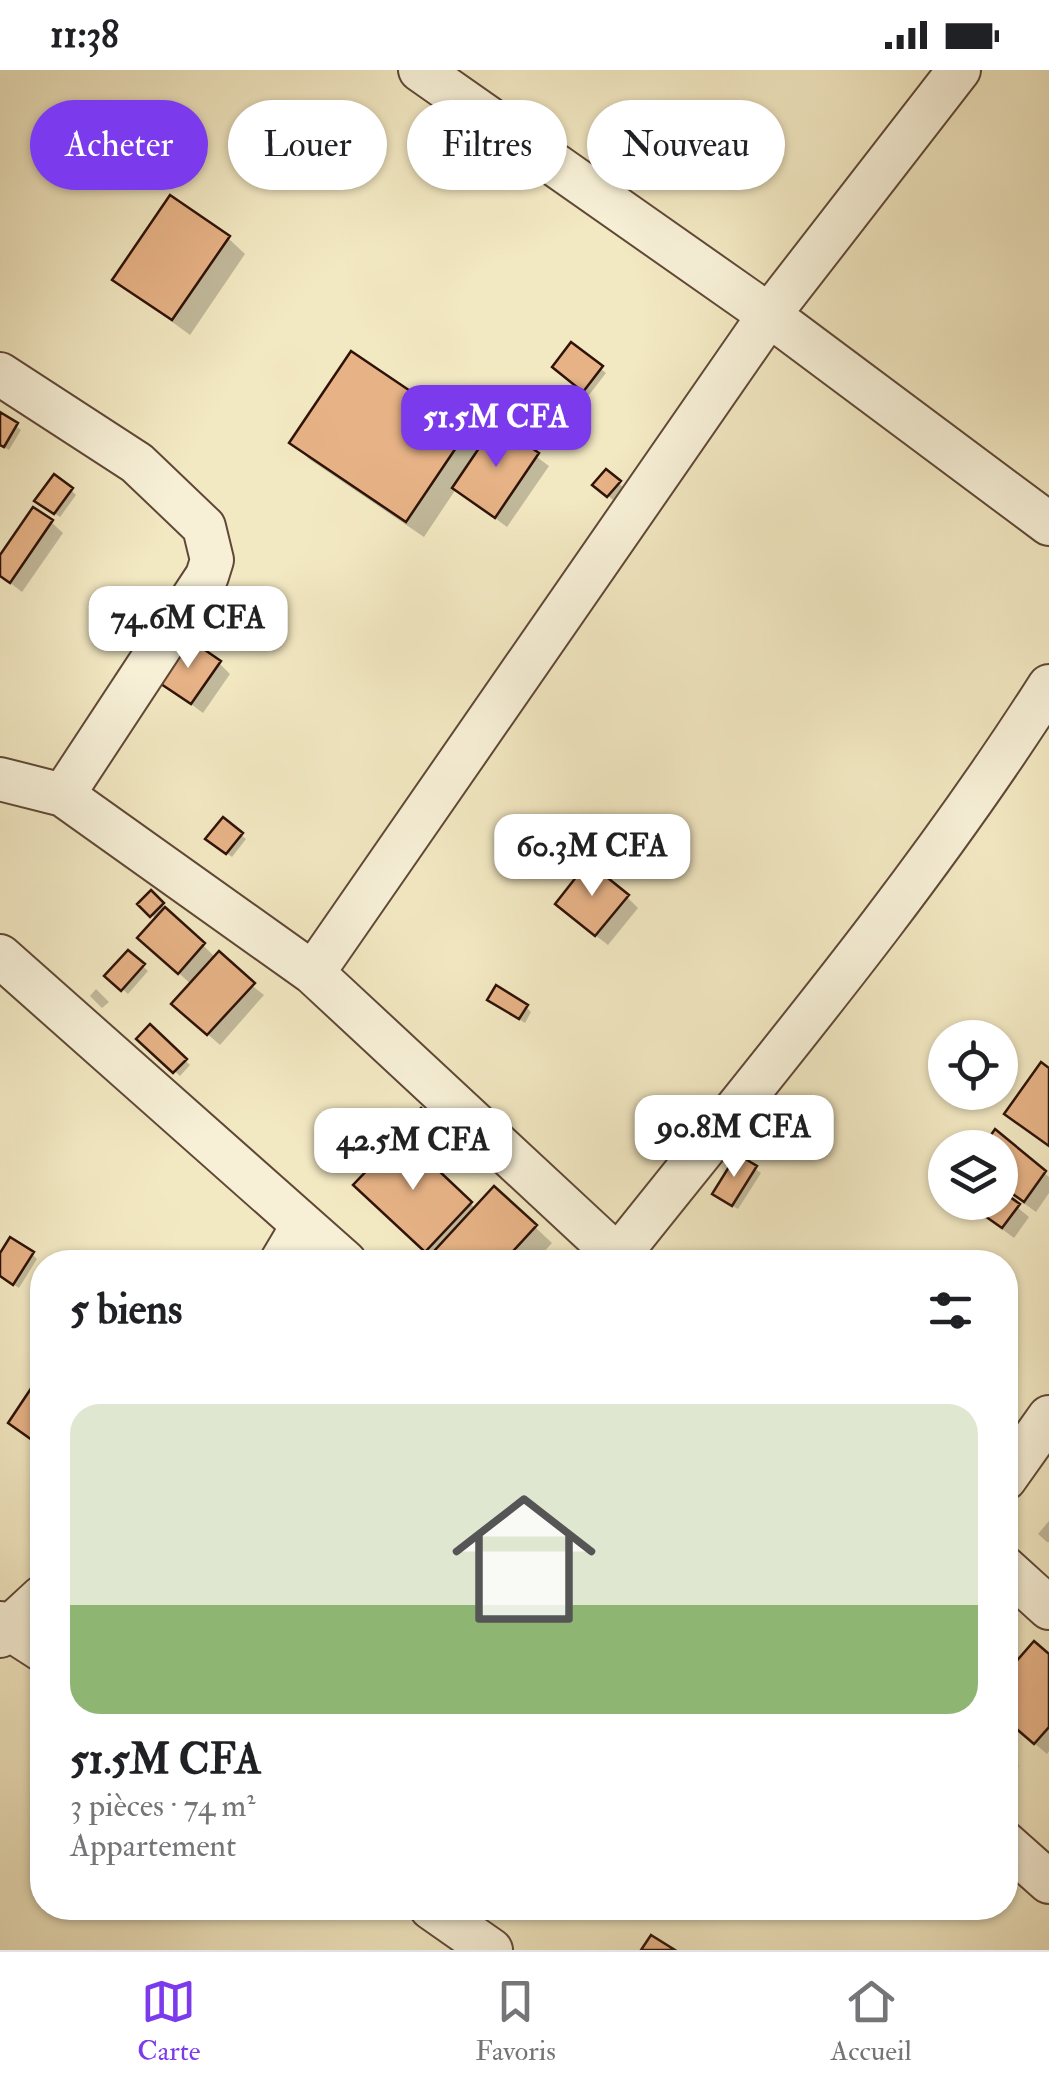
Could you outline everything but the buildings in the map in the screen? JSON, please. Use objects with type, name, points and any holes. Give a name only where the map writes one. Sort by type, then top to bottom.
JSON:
[{"type":"street","points":[[420,70],[769,315],[1049,524]]},
{"type":"street","points":[[313,974],[769,315],[958,70]]},
{"type":"street","points":[[0,374],[137,463],[204,527],[211,548],[207,576],[63,795]]},
{"type":"street","points":[[628,1250],[880,926],[1008,750],[1049,686]]},
{"type":"street","points":[[0,779],[63,795],[313,974],[611,1250]]},
{"type":"street","points":[[0,956],[331,1250]]},
{"type":"street","points":[[289,1250],[303,1226]]},
{"type":"street","points":[[1018,1461],[1049,1417]]},
{"type":"street","points":[[1018,1580],[1049,1608]]},
{"type":"street","points":[[12,1634],[30,1612]]},
{"type":"street","points":[[1018,1855],[1049,1882]]},
{"type":"street","points":[[448,1920],[492,1950]]}]
